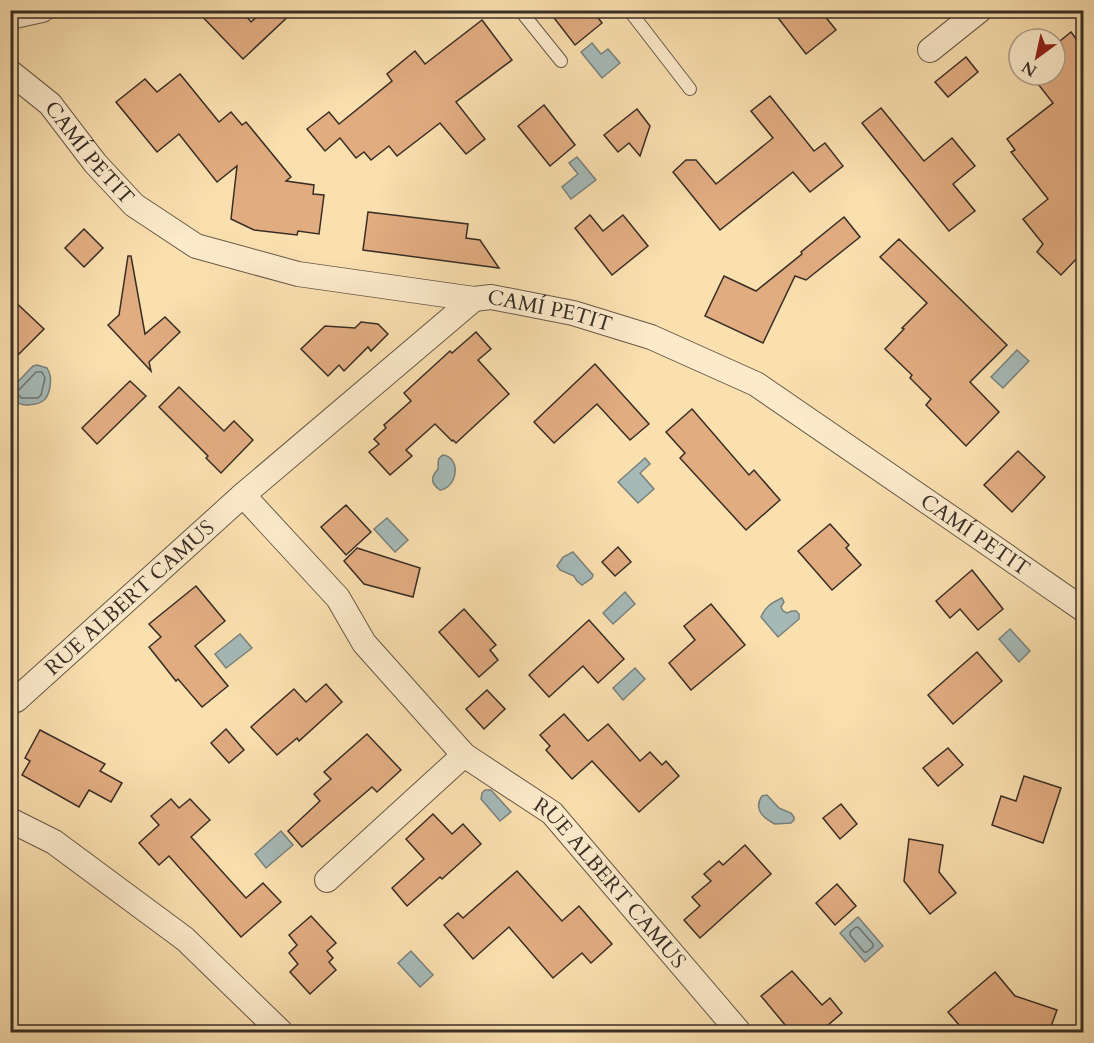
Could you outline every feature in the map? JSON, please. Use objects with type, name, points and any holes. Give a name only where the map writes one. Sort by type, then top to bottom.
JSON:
[{"type":"street","points":[[10,17],[42,10]]},
{"type":"street","points":[[930,50],[980,10]]},
{"type":"street","name":"CAMÍ PETIT","points":[[10,72],[50,104],[95,163],[134,205],[195,246],[298,274],[474,299],[491,297],[573,313],[651,337],[756,384],[1083,610]]},
{"type":"street","name":"RUE ALBERT CAMUS","points":[[16,700],[243,495],[474,299]]},
{"type":"street","name":"RUE ALBERT CAMUS","points":[[243,495],[338,598],[364,643],[464,755],[552,813],[739,1032]]},
{"type":"street","points":[[327,880],[464,755]]},
{"type":"street","points":[[10,820],[54,842],[185,939],[280,1032]]},
{"type":"lane","points":[[520,10],[561,61]]},
{"type":"lane","points":[[628,10],[690,89]]},
{"type":"water","points":[[592,43],[601,54],[608,49],[620,63],[602,78],[581,52]]},
{"type":"water","points":[[577,157],[596,180],[571,199],[562,187],[578,174],[569,163]]},
{"type":"water","points":[[1017,350],[1029,361],[1003,388],[991,377]]},
{"type":"water","points":[[33,366],[47,368],[49,373],[50,384],[47,396],[38,403],[19,404],[13,398],[11,389]]},
{"type":"water","points":[[443,455],[453,461],[455,473],[450,484],[440,490],[434,485],[433,480],[439,459]]},
{"type":"water","points":[[645,458],[650,464],[640,473],[654,489],[638,503],[618,482]]},
{"type":"water","points":[[387,518],[408,540],[395,552],[374,529]]},
{"type":"water","points":[[573,552],[593,575],[582,585],[574,576],[560,570],[557,566],[563,557]]},
{"type":"water","points":[[625,592],[635,604],[613,624],[603,613]]},
{"type":"water","points":[[782,598],[783,611],[787,613],[796,611],[799,619],[778,637],[761,617],[769,605]]},
{"type":"water","points":[[1010,629],[1030,651],[1019,662],[999,639]]},
{"type":"water","points":[[240,634],[252,648],[226,668],[215,654]]},
{"type":"water","points":[[635,668],[645,679],[623,700],[613,688]]},
{"type":"water","points":[[485,790],[491,790],[511,812],[500,821],[481,799]]},
{"type":"water","points":[[767,795],[779,808],[791,813],[794,820],[791,823],[775,824],[763,816],[759,809],[759,801],[762,796]]},
{"type":"water","points":[[281,831],[293,845],[266,868],[255,854]]},
{"type":"water","points":[[858,917],[883,946],[865,962],[840,933]]},
{"type":"water","points":[[411,951],[433,975],[420,987],[398,963]]},
{"type":"building","points":[[196,10],[241,10],[251,22],[264,10],[295,10],[243,59]]},
{"type":"building","points":[[548,10],[592,10],[602,23],[575,45]]},
{"type":"building","points":[[772,10],[820,10],[836,30],[806,54]]},
{"type":"building","points":[[482,20],[512,60],[456,102],[485,139],[466,154],[440,123],[397,156],[389,146],[371,160],[364,152],[356,158],[340,138],[325,151],[307,129],[329,112],[339,124],[392,81],[387,74],[415,51],[425,64]]},
{"type":"building","points":[[1071,32],[1083,48],[1083,252],[1061,275],[1037,252],[1043,244],[1023,219],[1048,199],[1011,152],[1015,150],[1007,139],[1053,103],[1040,87],[1067,87],[1067,35]]},
{"type":"building","points":[[966,57],[978,72],[948,97],[935,82]]},
{"type":"building","points":[[180,74],[219,122],[231,112],[242,125],[246,122],[291,177],[286,181],[314,185],[313,194],[324,195],[319,234],[298,231],[297,235],[254,230],[231,219],[237,166],[217,182],[179,134],[157,152],[116,102],[145,79],[157,92]]},
{"type":"building","points":[[770,96],[814,151],[825,143],[843,166],[810,192],[793,172],[720,230],[673,172],[686,160],[696,160],[716,184],[773,138],[751,111]]},
{"type":"building","points":[[544,105],[575,145],[550,166],[518,126]]},
{"type":"building","points":[[881,108],[924,161],[952,138],[975,166],[953,184],[975,211],[949,231],[862,123]]},
{"type":"building","points":[[637,109],[650,126],[640,156],[629,143],[618,152],[604,135]]},
{"type":"building","points":[[368,212],[468,224],[466,238],[480,240],[499,268],[363,250]]},
{"type":"building","points":[[590,215],[603,231],[623,215],[648,246],[612,275],[575,228]]},
{"type":"building","points":[[844,217],[860,237],[806,280],[795,276],[763,343],[705,316],[724,276],[756,291]]},
{"type":"building","points":[[84,229],[103,248],[84,267],[65,248]]},
{"type":"building","points":[[899,239],[1007,345],[970,382],[999,412],[966,446],[926,405],[931,399],[910,378],[912,375],[885,349],[927,303],[880,257]]},
{"type":"building","points":[[128,256],[131,256],[145,334],[165,317],[180,332],[149,362],[151,371],[108,325],[119,315]]},
{"type":"building","points":[[10,297],[44,329],[10,363]]},
{"type":"building","points":[[361,322],[378,324],[388,334],[371,351],[368,347],[344,371],[339,365],[328,376],[301,349],[325,326],[355,328]]},
{"type":"building","points":[[476,332],[491,349],[478,360],[509,394],[456,443],[435,424],[406,450],[412,456],[390,475],[369,452],[379,444],[374,439],[386,428],[384,425],[411,401],[404,393],[450,351],[452,353]]},
{"type":"building","points":[[595,364],[649,424],[630,440],[597,404],[554,443],[534,422]]},
{"type":"building","points":[[130,381],[146,396],[97,444],[82,428]]},
{"type":"building","points":[[179,387],[224,431],[234,421],[253,440],[221,473],[206,458],[208,456],[159,407]]},
{"type":"building","points":[[692,409],[749,475],[754,470],[780,500],[746,530],[680,458],[685,453],[666,432]]},
{"type":"building","points":[[1018,451],[1045,477],[1012,512],[984,485]]},
{"type":"building","points":[[346,505],[371,532],[346,555],[321,527]]},
{"type":"building","points":[[830,524],[849,545],[846,548],[861,565],[832,590],[798,551]]},
{"type":"building","points":[[618,547],[631,562],[615,576],[602,562]]},
{"type":"building","points":[[357,548],[420,568],[413,597],[364,584],[344,561]]},
{"type":"building","points":[[972,570],[1003,609],[978,630],[960,609],[950,618],[936,601]]},
{"type":"building","points":[[196,586],[225,621],[195,646],[228,686],[202,707],[178,679],[176,681],[149,647],[161,637],[149,624]]},
{"type":"building","points":[[711,604],[745,645],[691,690],[669,663],[695,640],[684,626]]},
{"type":"building","points":[[464,609],[496,645],[490,650],[498,660],[479,677],[439,632]]},
{"type":"building","points":[[589,620],[624,659],[598,683],[583,666],[549,697],[529,675]]},
{"type":"building","points":[[977,652],[1002,681],[953,724],[928,695]]},
{"type":"building","points":[[326,684],[342,702],[299,741],[297,738],[277,755],[251,727],[294,689],[306,702]]},
{"type":"building","points":[[487,690],[505,709],[484,729],[466,709]]},
{"type":"building","points":[[564,714],[588,741],[608,724],[640,761],[650,752],[662,765],[666,761],[679,776],[639,812],[592,761],[572,779],[546,750],[550,746],[540,735]]},
{"type":"building","points":[[226,729],[244,750],[229,763],[211,743]]},
{"type":"building","points":[[40,730],[105,764],[100,771],[122,783],[111,802],[89,790],[79,807],[22,775],[30,761],[25,758]]},
{"type":"building","points":[[367,734],[401,770],[377,792],[372,787],[302,847],[288,831],[320,801],[314,794],[331,779],[324,772]]},
{"type":"building","points":[[948,748],[963,765],[938,786],[923,768]]},
{"type":"building","points":[[1024,776],[1061,788],[1043,843],[992,825],[1001,796],[1016,801]]},
{"type":"building","points":[[171,799],[179,808],[190,799],[210,820],[191,837],[246,898],[263,883],[281,902],[241,937],[169,856],[159,865],[139,843],[159,825],[151,816]]},
{"type":"building","points":[[841,804],[857,824],[840,839],[823,818]]},
{"type":"building","points":[[433,814],[452,834],[463,824],[481,844],[407,906],[392,888],[424,859],[406,839]]},
{"type":"building","points":[[909,839],[943,845],[939,872],[956,893],[930,914],[904,881]]},
{"type":"building","points":[[745,845],[771,874],[700,938],[684,920],[700,906],[692,897],[711,881],[704,874],[719,861],[723,865]]},
{"type":"building","points":[[517,871],[562,921],[579,906],[612,944],[591,963],[582,953],[553,978],[509,927],[473,959],[444,925],[458,913],[463,918]]},
{"type":"building","points":[[837,884],[856,906],[835,925],[816,903]]},
{"type":"building","points":[[311,916],[336,943],[327,951],[333,958],[329,962],[336,970],[310,994],[290,972],[298,964],[289,953],[297,945],[289,935]]},
{"type":"building","points":[[792,971],[822,1005],[830,998],[842,1013],[820,1032],[791,1032],[761,996]]},
{"type":"building","points":[[995,972],[1015,996],[1057,1010],[1049,1032],[965,1032],[948,1012]]}]
